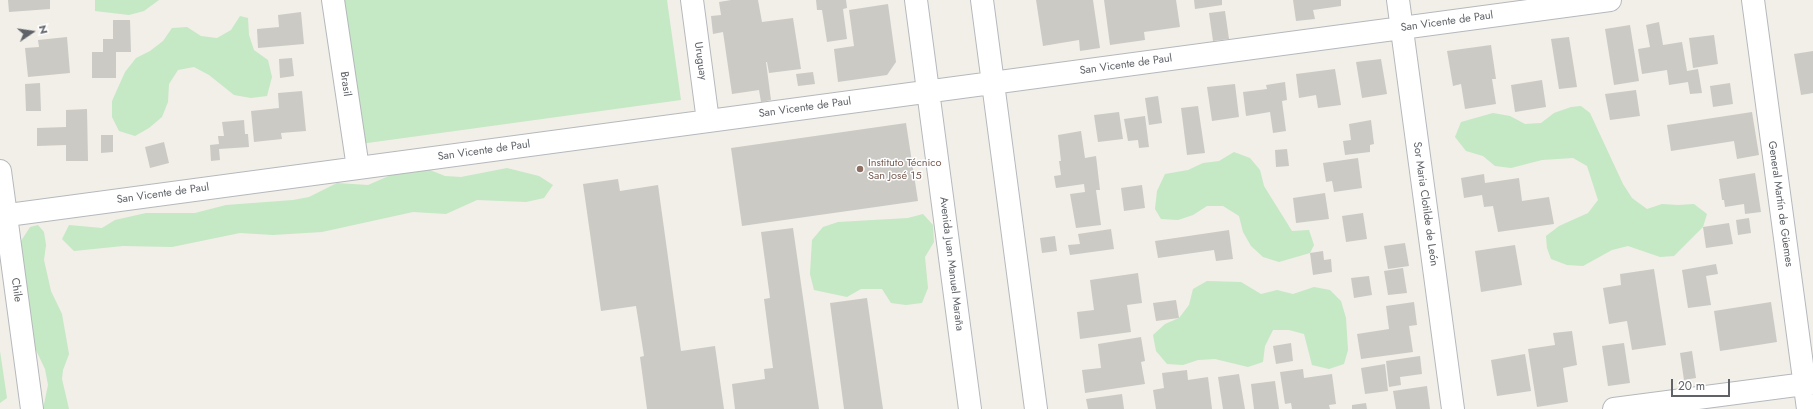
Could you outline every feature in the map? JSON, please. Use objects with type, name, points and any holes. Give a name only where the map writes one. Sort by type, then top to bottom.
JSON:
[{"type":"street","name":"Brasil","points":[[333,0],[358,168]]},
{"type":"street","name":"Uruguay","points":[[692,0],[708,121]]},
{"type":"street","name":"Avenida Juan Manuel Maraña","points":[[916,0],[970,409]]},
{"type":"street","points":[[982,0],[1036,409]]},
{"type":"street","name":"Sor Maria Clotilde de León","points":[[1398,0],[1453,409]]},
{"type":"street","name":"San Vicente de Paul","points":[[3,216],[1610,0]]},
{"type":"street","name":"General Martín de Güemes","points":[[1753,0],[1809,383],[1808,409]]},
{"type":"street","name":"Chile","points":[[0,171],[3,216],[32,409]]},
{"type":"street","points":[[1614,409],[1809,383]]},
{"type":"green space","points":[[95,0],[159,0],[144,11],[129,15],[95,11]]},
{"type":"green space","points":[[340,0],[667,0],[681,100],[360,144]]},
{"type":"green space","points":[[240,16],[248,18],[249,35],[254,50],[268,60],[272,77],[267,96],[251,98],[234,95],[209,75],[194,67],[178,70],[169,84],[168,102],[162,117],[149,128],[135,136],[119,131],[112,117],[112,101],[125,72],[136,58],[150,51],[163,41],[172,28],[187,27],[201,36],[217,38],[231,30]]},
{"type":"green space","points":[[1581,106],[1590,113],[1623,184],[1632,198],[1647,209],[1662,204],[1694,204],[1707,214],[1703,227],[1674,256],[1660,257],[1628,246],[1612,250],[1583,266],[1567,265],[1551,259],[1547,248],[1546,236],[1559,226],[1588,213],[1598,200],[1587,166],[1573,158],[1542,160],[1511,168],[1495,166],[1483,156],[1466,151],[1455,137],[1461,122],[1493,113],[1510,116],[1525,124],[1541,123],[1554,113],[1571,107]]},
{"type":"green space","points":[[1234,152],[1250,158],[1260,170],[1264,186],[1292,231],[1309,230],[1314,245],[1310,253],[1279,262],[1263,257],[1251,246],[1243,232],[1239,216],[1223,206],[1207,206],[1193,215],[1178,220],[1161,219],[1155,209],[1157,191],[1165,174],[1188,170],[1203,163],[1219,161]]},
{"type":"green space","points":[[507,168],[539,176],[553,185],[544,198],[526,202],[477,200],[446,214],[413,212],[322,232],[273,235],[240,233],[172,247],[123,246],[74,251],[62,239],[69,225],[102,228],[115,220],[146,213],[195,213],[226,205],[293,200],[309,197],[337,183],[368,185],[398,172],[430,170],[445,176],[461,177]]},
{"type":"green space","points":[[923,214],[933,225],[934,242],[925,257],[928,288],[922,303],[906,305],[891,303],[882,289],[861,289],[847,297],[814,290],[810,274],[812,240],[823,227],[838,222],[908,218]]},
{"type":"green space","points":[[38,225],[44,232],[46,245],[44,260],[51,291],[62,314],[69,354],[63,370],[62,379],[69,409],[43,409],[48,385],[45,369],[33,344],[20,276],[24,268],[21,241],[30,227]]},
{"type":"green space","points":[[1207,281],[1241,282],[1261,294],[1277,290],[1293,294],[1314,287],[1330,290],[1341,301],[1346,318],[1348,350],[1344,364],[1329,369],[1312,365],[1304,334],[1289,330],[1273,330],[1265,346],[1263,362],[1248,367],[1215,359],[1198,360],[1183,365],[1167,364],[1156,351],[1153,335],[1165,324],[1179,318],[1189,305],[1193,289]]},
{"type":"green space","points":[[0,351],[7,398],[0,403]]},
{"type":"building","points":[[8,0],[50,0],[50,9],[9,12]]},
{"type":"building","points":[[731,0],[758,0],[762,22],[793,18],[801,69],[769,73],[766,62],[771,100],[761,102],[759,90],[732,94],[723,32],[713,34],[711,16],[721,15],[719,2]]},
{"type":"building","points":[[816,0],[846,0],[847,8],[843,9],[847,39],[827,42],[822,10],[817,10]]},
{"type":"building","points":[[1036,0],[1093,0],[1100,48],[1080,51],[1079,40],[1043,46]]},
{"type":"building","points":[[1104,0],[1176,0],[1180,27],[1144,32],[1145,40],[1110,45]]},
{"type":"building","points":[[1194,0],[1222,0],[1222,5],[1195,9]]},
{"type":"building","points":[[1293,0],[1341,0],[1341,6],[1313,10],[1315,19],[1296,21]]},
{"type":"building","points":[[888,4],[896,62],[887,75],[838,82],[834,49],[854,46],[849,10]]},
{"type":"building","points":[[1225,11],[1229,39],[1213,41],[1209,13]]},
{"type":"building","points":[[301,12],[304,44],[258,48],[257,29],[279,27],[278,15]]},
{"type":"building","points":[[113,20],[130,20],[131,52],[116,52],[116,78],[92,78],[92,52],[103,52],[103,39],[113,39]]},
{"type":"building","points":[[1659,22],[1663,45],[1682,42],[1687,71],[1698,69],[1702,93],[1690,94],[1688,82],[1669,85],[1667,70],[1642,74],[1638,49],[1650,47],[1646,25]]},
{"type":"building","points":[[1630,25],[1639,81],[1614,85],[1605,29]]},
{"type":"building","points":[[1714,35],[1718,64],[1693,68],[1689,38]]},
{"type":"building","points":[[67,37],[70,73],[28,77],[25,48],[39,47],[38,40]]},
{"type":"building","points":[[1569,37],[1577,87],[1559,89],[1551,39]]},
{"type":"building","points":[[1491,45],[1496,79],[1492,79],[1496,104],[1465,109],[1461,84],[1453,86],[1447,51]]},
{"type":"building","points":[[1813,51],[1813,93],[1801,95],[1794,54]]},
{"type":"building","points":[[292,58],[294,76],[280,78],[279,59]]},
{"type":"building","points":[[1381,59],[1387,94],[1362,98],[1356,62]]},
{"type":"building","points":[[1335,69],[1341,105],[1318,108],[1316,95],[1299,98],[1296,74]]},
{"type":"building","points":[[813,72],[815,84],[798,86],[796,74]]},
{"type":"building","points":[[1542,80],[1546,107],[1515,112],[1511,85]]},
{"type":"building","points":[[1285,82],[1287,100],[1282,101],[1286,131],[1273,133],[1270,112],[1246,116],[1243,92],[1267,89],[1266,85]]},
{"type":"building","points":[[40,83],[41,111],[26,111],[25,84]]},
{"type":"building","points":[[1730,83],[1733,104],[1713,107],[1710,86]]},
{"type":"building","points":[[1235,84],[1239,117],[1212,121],[1207,87]]},
{"type":"building","points":[[1636,90],[1640,116],[1610,120],[1605,94]]},
{"type":"building","points":[[302,91],[306,131],[281,133],[282,139],[254,142],[251,111],[279,108],[278,93]]},
{"type":"building","points":[[1158,96],[1162,123],[1149,125],[1145,98]]},
{"type":"building","points":[[1198,106],[1205,153],[1187,155],[1181,108]]},
{"type":"building","points":[[87,109],[88,161],[66,161],[66,145],[37,146],[37,128],[66,127],[66,110]]},
{"type":"building","points":[[1119,112],[1123,139],[1098,142],[1094,115]]},
{"type":"building","points":[[1752,112],[1759,155],[1737,159],[1734,141],[1671,151],[1667,125]]},
{"type":"building","points":[[1145,116],[1149,147],[1139,148],[1138,140],[1128,141],[1124,119]]},
{"type":"building","points":[[244,120],[245,134],[248,134],[249,147],[219,149],[220,160],[211,161],[210,145],[219,144],[218,136],[224,136],[222,122]]},
{"type":"building","points":[[1371,120],[1374,144],[1370,145],[1370,152],[1345,155],[1343,141],[1351,140],[1349,124]]},
{"type":"building","points":[[906,123],[918,201],[742,226],[731,148]]},
{"type":"building","points":[[1081,131],[1085,158],[1096,156],[1100,190],[1096,190],[1101,225],[1076,228],[1070,194],[1085,192],[1084,184],[1056,188],[1054,176],[1061,175],[1058,135]]},
{"type":"building","points":[[101,135],[113,135],[113,152],[101,153]]},
{"type":"building","points":[[164,142],[169,163],[150,168],[145,147]]},
{"type":"building","points":[[1287,149],[1289,166],[1276,167],[1275,150]]},
{"type":"building","points":[[1358,158],[1362,188],[1334,192],[1332,181],[1326,182],[1323,163]]},
{"type":"building","points":[[1755,173],[1761,212],[1745,214],[1744,204],[1725,207],[1724,200],[1722,200],[1719,179]]},
{"type":"building","points":[[1484,174],[1485,183],[1519,178],[1522,201],[1549,197],[1554,224],[1498,232],[1493,206],[1484,207],[1482,195],[1464,198],[1461,178]]},
{"type":"building","points":[[618,179],[620,191],[658,185],[681,351],[715,346],[724,409],[647,409],[640,357],[644,356],[636,306],[601,311],[583,184]]},
{"type":"building","points":[[1142,185],[1145,208],[1124,211],[1121,188]]},
{"type":"building","points":[[1325,193],[1329,219],[1296,223],[1293,198]]},
{"type":"building","points":[[1363,213],[1367,239],[1346,242],[1342,216]]},
{"type":"building","points":[[1749,218],[1751,233],[1738,235],[1736,220]]},
{"type":"building","points":[[1729,223],[1733,244],[1706,248],[1703,227]]},
{"type":"building","points":[[793,228],[819,409],[735,409],[732,384],[765,379],[764,369],[773,368],[764,299],[770,298],[761,232]]},
{"type":"building","points":[[1111,229],[1114,249],[1070,255],[1068,245],[1080,244],[1078,234]]},
{"type":"building","points":[[1229,230],[1233,259],[1216,261],[1214,250],[1158,258],[1155,241]]},
{"type":"building","points":[[1055,236],[1057,251],[1042,253],[1040,238]]},
{"type":"building","points":[[1405,243],[1409,266],[1388,269],[1384,246]]},
{"type":"building","points":[[1515,245],[1522,285],[1481,292],[1475,251]]},
{"type":"building","points":[[1323,251],[1324,260],[1331,259],[1332,272],[1313,275],[1310,253]]},
{"type":"building","points":[[1716,264],[1718,274],[1706,276],[1711,305],[1688,308],[1682,270]]},
{"type":"building","points":[[1403,268],[1407,293],[1388,295],[1384,271]]},
{"type":"building","points":[[1654,269],[1666,345],[1632,350],[1627,321],[1609,324],[1603,288],[1621,285],[1620,274]]},
{"type":"building","points":[[1138,273],[1142,303],[1127,305],[1131,332],[1080,339],[1077,312],[1094,310],[1090,280]]},
{"type":"building","points":[[1369,276],[1372,295],[1354,298],[1351,278]]},
{"type":"building","points":[[867,298],[883,409],[844,409],[830,303]]},
{"type":"building","points":[[1176,300],[1179,318],[1156,321],[1153,303]]},
{"type":"building","points":[[1414,302],[1417,325],[1409,326],[1413,352],[1361,359],[1357,334],[1389,329],[1386,306]]},
{"type":"building","points":[[1771,302],[1777,342],[1720,351],[1714,311]]},
{"type":"building","points":[[1572,331],[1577,365],[1563,368],[1568,402],[1537,407],[1528,349],[1555,345],[1553,333]]},
{"type":"building","points":[[1141,337],[1145,361],[1141,362],[1145,384],[1085,393],[1082,370],[1101,368],[1098,344]]},
{"type":"building","points":[[1291,343],[1293,361],[1276,364],[1273,346]]},
{"type":"building","points":[[1624,343],[1630,383],[1608,386],[1602,346]]},
{"type":"building","points":[[1692,351],[1696,378],[1684,380],[1680,353]]},
{"type":"building","points":[[1525,354],[1531,391],[1497,396],[1491,360]]},
{"type":"building","points":[[1420,356],[1422,374],[1400,377],[1401,385],[1389,387],[1386,361]]},
{"type":"building","points":[[1385,364],[1388,391],[1365,394],[1361,368]]},
{"type":"building","points":[[1303,369],[1304,378],[1332,374],[1336,404],[1329,405],[1330,409],[1292,409],[1291,403],[1285,404],[1280,372]]},
{"type":"building","points":[[1187,370],[1188,380],[1208,377],[1212,409],[1156,409],[1153,390],[1164,388],[1162,373]]},
{"type":"building","points":[[1239,374],[1245,409],[1223,409],[1218,377]]},
{"type":"building","points":[[1275,381],[1279,409],[1254,409],[1251,384]]},
{"type":"building","points":[[1427,386],[1430,409],[1396,409],[1393,391]]},
{"type":"building","points":[[1122,394],[1124,409],[1088,409],[1086,399]]},
{"type":"building","points":[[1366,403],[1367,409],[1352,409],[1352,405]]},
{"type":"place","name":"Instituto Técnico San José 15","points":[[860,169]]}]
